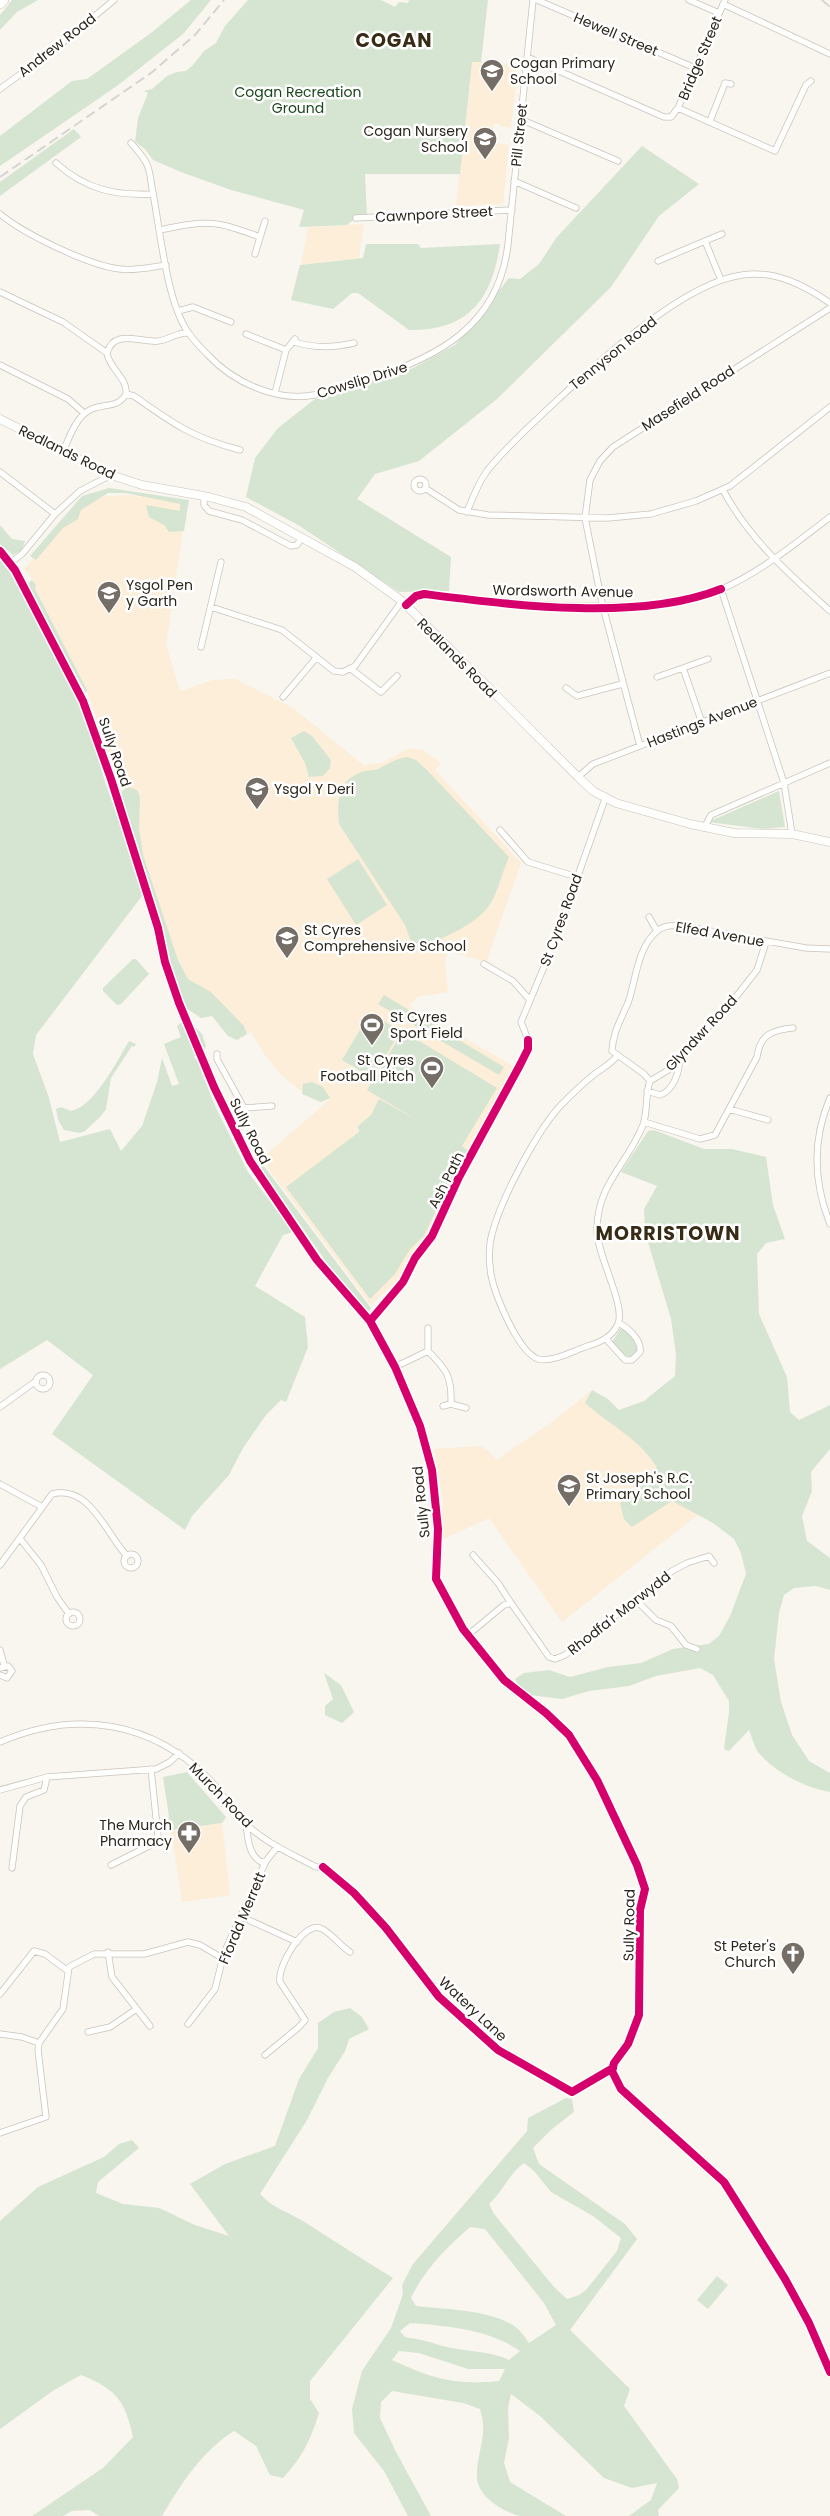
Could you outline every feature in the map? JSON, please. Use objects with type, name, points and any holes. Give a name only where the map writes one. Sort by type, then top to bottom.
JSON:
[{"type":"main road","points":[[0,4],[4,0]]},
{"type":"main road","name":"Redlands Road","points":[[0,419],[111,475],[142,485],[204,496],[246,507],[370,576],[404,603],[578,777],[605,799],[625,807],[704,828],[734,833],[792,834],[830,842]]},
{"type":"street","name":"Andrew Road","points":[[0,89],[55,49],[114,0]]},
{"type":"street","name":"Pill Street","points":[[512,210],[533,0]]},
{"type":"street","name":"Hewell Street","points":[[537,0],[695,68]]},
{"type":"street","points":[[689,0],[719,13]]},
{"type":"street","name":"Bridge Street","points":[[527,57],[664,117],[674,115],[724,2]]},
{"type":"street","points":[[724,2],[830,54]]},
{"type":"street","points":[[678,108],[775,151],[806,85],[811,81]]},
{"type":"street","points":[[710,121],[725,83],[731,84]]},
{"type":"street","points":[[520,119],[618,161]]},
{"type":"street","name":"Cowslip Drive","points":[[131,143],[148,168],[171,290],[188,333],[210,358],[227,371],[249,384],[275,394],[304,396],[326,392],[414,364],[452,341],[468,328],[482,312],[498,284],[507,257],[512,210]]},
{"type":"street","points":[[56,163],[81,182],[104,192],[125,195],[153,194]]},
{"type":"street","points":[[514,181],[576,208]]},
{"type":"street","name":"Cawnpore Street","points":[[356,218],[512,210]]},
{"type":"street","points":[[0,214],[31,234],[107,267],[129,270],[166,265]]},
{"type":"street","points":[[255,254],[265,221]]},
{"type":"street","points":[[160,230],[208,222],[225,224],[260,237]]},
{"type":"street","points":[[658,261],[722,234]]},
{"type":"street","points":[[705,241],[721,280]]},
{"type":"street","name":"Tennyson Road","points":[[467,512],[480,482],[494,463],[576,382],[634,333],[688,297],[721,280],[745,274],[782,278],[801,285],[830,303]]},
{"type":"street","points":[[0,292],[63,322],[107,353]]},
{"type":"street","points":[[178,311],[193,307],[232,322]]},
{"type":"street","name":"Masefield Road","points":[[640,746],[622,684],[603,606],[585,518],[590,480],[600,461],[613,447],[830,308]]},
{"type":"street","points":[[63,451],[84,413],[92,409],[118,403],[126,394],[126,385],[110,364],[107,353],[110,345],[120,338],[153,341],[188,333]]},
{"type":"street","points":[[246,334],[286,350]]},
{"type":"street","points":[[275,394],[286,350],[294,341],[314,348],[334,348],[354,343]]},
{"type":"street","points":[[0,366],[68,399],[84,413]]},
{"type":"street","points":[[126,394],[134,396],[184,430],[220,445],[240,450]]},
{"type":"street","points":[[425,488],[454,507],[467,512],[511,517],[585,518],[651,514],[679,507],[722,490],[749,473],[830,407]]},
{"type":"street","points":[[0,472],[55,514]]},
{"type":"street","points":[[10,562],[22,554],[55,514],[80,491],[111,475]]},
{"type":"street","points":[[722,490],[730,504],[773,560],[830,611]]},
{"type":"street","points":[[204,496],[206,509],[242,520],[291,546],[297,545],[302,537]]},
{"type":"street","name":"Wordsworth Avenue","points":[[404,603],[424,594],[511,604],[603,606],[672,603],[722,589],[756,572],[830,517]]},
{"type":"street","name":"Sully Road","points":[[0,551],[10,562],[63,659],[91,720],[155,919],[165,962],[179,1003],[226,1113],[250,1162],[277,1203],[318,1260],[370,1321],[395,1367],[420,1426],[432,1470],[438,1529],[436,1579],[468,1635],[504,1680],[546,1713],[569,1735],[597,1780],[642,1881],[645,1889],[640,1910],[639,2015],[628,2044],[614,2063],[612,2071],[621,2089],[724,2182],[798,2304],[830,2372]]},
{"type":"street","points":[[201,647],[221,562]]},
{"type":"street","points":[[722,589],[784,783],[792,834]]},
{"type":"street","points":[[351,669],[404,603]]},
{"type":"street","points":[[211,607],[282,630],[334,671],[351,669],[381,692],[397,676]]},
{"type":"street","points":[[283,697],[316,658]]},
{"type":"street","points":[[658,677],[708,659]]},
{"type":"street","points":[[683,668],[702,723]]},
{"type":"street","name":"Hastings Avenue","points":[[578,777],[593,764],[830,673]]},
{"type":"street","points":[[566,688],[577,696],[622,684]]},
{"type":"street","points":[[704,828],[711,815],[830,764]]},
{"type":"street","name":"St Cyres Road","points":[[528,1040],[521,1022],[556,938],[605,799]]},
{"type":"street","points":[[500,830],[528,862],[577,877]]},
{"type":"street","points":[[649,917],[657,930]]},
{"type":"street","name":"Elfed Avenue","points":[[617,1056],[612,1051],[615,1031],[628,1001],[645,949],[657,930],[672,925],[766,942],[830,949]]},
{"type":"street","name":"Glyndwr Road","points":[[617,1056],[650,1080],[666,1072],[735,998],[757,970],[766,942]]},
{"type":"street","points":[[484,964],[513,981],[529,999]]},
{"type":"street","points":[[644,1122],[705,1139],[720,1130],[728,1110],[757,1056],[759,1045],[775,1029],[793,1028]]},
{"type":"street","points":[[217,1054],[217,1059],[244,1108]]},
{"type":"street","points":[[617,1056],[573,1092],[549,1118],[503,1204],[489,1248],[492,1277],[498,1298],[523,1348],[533,1356],[543,1360],[606,1339],[619,1323],[619,1308],[598,1241],[600,1202],[603,1192],[632,1149],[644,1122],[650,1080]]},
{"type":"street","points":[[647,1091],[660,1095],[669,1090],[679,1068],[679,1059]]},
{"type":"street","points":[[830,1098],[818,1133],[815,1167],[822,1203],[830,1224]]},
{"type":"street","points":[[226,1113],[244,1108],[272,1106]]},
{"type":"street","points":[[728,1110],[768,1120]]},
{"type":"street","points":[[606,1339],[625,1360],[632,1360],[640,1352],[640,1346],[632,1332],[619,1323]]},
{"type":"street","points":[[428,1328],[428,1351],[440,1363],[452,1384],[451,1404]]},
{"type":"street","points":[[395,1367],[428,1351]]},
{"type":"street","points":[[0,1407],[36,1382]]},
{"type":"street","points":[[444,1406],[451,1404],[466,1408]]},
{"type":"street","points":[[0,1484],[42,1507]]},
{"type":"street","points":[[0,1565],[52,1494],[63,1491],[94,1508],[115,1543],[126,1556]]},
{"type":"street","points":[[20,1540],[41,1565],[57,1597],[69,1614]]},
{"type":"street","points":[[468,1635],[504,1604],[510,1603],[498,1583],[474,1556]]},
{"type":"street","name":"Rhodfa'r Morwydd","points":[[510,1603],[549,1656],[554,1659],[565,1655],[672,1571],[686,1563],[709,1556],[714,1563]]},
{"type":"street","points":[[636,1600],[656,1620],[671,1626],[686,1645],[697,1649]]},
{"type":"street","points":[[0,1650],[2,1666],[10,1667],[12,1673],[7,1678],[0,1675]]},
{"type":"street","points":[[0,1742],[22,1733],[52,1726],[82,1723],[114,1725],[153,1739],[179,1753]]},
{"type":"street","name":"Murch Road","points":[[0,1790],[47,1777],[162,1767],[179,1753],[212,1782],[246,1824],[277,1847],[316,1866],[322,1866]]},
{"type":"street","points":[[111,1865],[149,1846],[158,1836],[151,1769]]},
{"type":"street","points":[[12,1868],[20,1806],[26,1797],[44,1790],[47,1777]]},
{"type":"street","points":[[246,1824],[249,1845],[255,1858],[261,1862],[266,1861]]},
{"type":"street","name":"Ffordd Merrett","points":[[188,2024],[216,1989],[222,1958],[266,1861],[277,1847]]},
{"type":"street","points":[[242,1917],[297,1942]]},
{"type":"street","points":[[265,2055],[299,2028],[305,2020],[280,1982],[278,1974],[297,1942],[308,1930],[320,1928],[350,1952]]},
{"type":"street","points":[[0,2133],[46,2117],[38,2059],[39,2043],[63,2009],[69,1967],[83,1958],[94,1954],[108,1952],[144,1954],[165,1946],[188,1942],[200,1945],[222,1958]]},
{"type":"street","points":[[0,1994],[34,1951],[45,1954],[68,1971]]},
{"type":"street","points":[[108,1952],[112,1977],[135,2010],[150,2026]]},
{"type":"street","points":[[88,2032],[110,2027],[135,2010]]},
{"type":"street","points":[[0,2034],[22,2037],[39,2043]]},
{"type":"shaded area","points":[[472,61],[518,66],[511,128],[494,123],[491,143],[509,145],[503,204],[456,206]]},
{"type":"shaded area","points":[[364,224],[359,258],[301,265],[308,227]]},
{"type":"shaded area","points":[[128,495],[187,503],[166,645],[180,691],[213,680],[235,679],[293,708],[363,765],[383,763],[409,748],[423,750],[441,763],[435,770],[521,863],[486,962],[448,951],[445,960],[448,992],[417,997],[409,1006],[513,1066],[484,1128],[446,1193],[429,1235],[399,1279],[371,1305],[261,1159],[329,1100],[300,1090],[281,1075],[264,1054],[251,1032],[248,1033],[230,1011],[188,979],[178,960],[87,691],[34,589],[34,581],[25,569],[58,525],[84,498]]},
{"type":"shaded area","name":"St Joseph's R.C. Primary School","points":[[592,1390],[616,1420],[665,1471],[700,1513],[562,1622],[489,1518],[439,1541],[443,1500],[434,1449],[480,1446],[489,1451],[496,1460],[548,1425]]},
{"type":"shaded area","points":[[222,1823],[230,1895],[182,1902],[171,1830]]},
{"type":"green space","points":[[12,0],[38,0],[17,12],[0,30],[0,15]]},
{"type":"green space","points":[[191,0],[211,0],[183,34],[117,86],[0,166],[0,136],[72,81],[87,79],[151,33]]},
{"type":"green space","name":"Cogan Recreation Ground","points":[[248,0],[381,0],[395,7],[399,2],[408,3],[409,0],[488,0],[481,62],[472,62],[460,174],[365,174],[367,215],[358,216],[347,225],[299,227],[304,210],[231,190],[153,160],[145,149],[135,142],[138,118],[148,93],[144,91],[152,89],[167,76],[186,71],[193,65],[204,51],[216,43],[225,26]]},
{"type":"green space","points":[[74,129],[81,137],[0,196],[0,182]]},
{"type":"green space","points":[[642,146],[699,184],[659,216],[611,287],[497,399],[419,461],[375,474],[357,499],[451,557],[449,591],[399,592],[298,525],[246,497],[255,458],[278,428],[315,399],[413,368],[455,345],[509,278],[520,279],[539,264],[557,237]]},
{"type":"green space","points":[[366,244],[418,244],[421,248],[500,244],[491,281],[483,296],[474,308],[462,318],[447,325],[430,329],[409,330],[358,293],[352,293],[333,309],[291,300],[300,265],[363,258]]},
{"type":"green space","points":[[109,488],[189,500],[184,531],[169,532],[164,525],[149,517],[146,505],[180,511],[180,504],[125,493],[108,493],[81,510],[78,519],[63,528],[36,560],[30,556],[82,496]]},
{"type":"green space","points":[[0,525],[12,539],[25,541],[22,550],[13,555],[0,544]]},
{"type":"green space","points":[[0,556],[14,572],[80,700],[107,788],[139,877],[142,896],[36,1035],[33,1054],[49,1098],[60,1142],[110,1129],[121,1151],[142,1126],[157,1082],[162,1058],[172,1086],[179,1084],[164,1044],[181,1037],[177,1026],[183,1021],[188,1029],[195,1027],[202,1034],[206,1046],[204,1050],[198,1051],[194,1057],[197,1060],[202,1055],[207,1057],[212,1066],[209,1072],[201,1071],[216,1108],[248,1172],[293,1232],[283,1235],[255,1286],[305,1317],[308,1347],[286,1402],[281,1400],[266,1415],[243,1448],[229,1475],[192,1516],[185,1530],[52,1434],[93,1375],[47,1340],[0,1369]]},
{"type":"green space","points":[[32,580],[87,690],[86,693],[28,588],[29,582]]},
{"type":"green space","points":[[304,731],[312,736],[331,760],[330,768],[323,776],[309,777],[305,763],[291,738]]},
{"type":"green space","points":[[407,757],[416,760],[426,769],[509,857],[494,897],[481,915],[451,934],[414,950],[405,925],[339,824],[338,816],[340,794],[346,782],[361,772],[378,769],[395,760]]},
{"type":"green space","points":[[128,787],[137,790],[140,797],[139,828],[143,855],[178,960],[188,979],[211,992],[244,1026],[247,1034],[237,1040],[228,1036],[212,1016],[201,1018],[171,998],[168,972],[151,897],[122,797],[122,791]]},
{"type":"green space","points":[[779,791],[785,827],[763,829],[708,822]]},
{"type":"green space","points":[[358,859],[387,905],[356,925],[327,879]]},
{"type":"green space","points":[[133,959],[136,959],[149,974],[121,1004],[117,1005],[103,991],[103,988]]},
{"type":"green space","points":[[384,995],[504,1067],[499,1075],[378,1004]]},
{"type":"green space","name":"St Cyres Sport Field","points":[[370,1013],[401,1031],[372,1078],[342,1060]]},
{"type":"green space","points":[[403,1031],[497,1088],[462,1146],[468,1151],[443,1195],[424,1236],[410,1249],[395,1274],[370,1299],[286,1187],[359,1132],[358,1126],[371,1115],[379,1099],[417,1120],[367,1090]]},
{"type":"green space","points":[[129,1041],[136,1044],[134,1047],[132,1046],[111,1078],[106,1109],[101,1116],[85,1131],[80,1133],[64,1130],[58,1120],[56,1109],[61,1107],[71,1111],[80,1108],[88,1101],[104,1082]]},
{"type":"green space","points":[[312,1082],[323,1087],[330,1098],[321,1102],[302,1094],[303,1084]]},
{"type":"green space","points":[[654,1130],[704,1149],[732,1149],[766,1157],[773,1205],[785,1239],[766,1243],[757,1254],[759,1314],[787,1377],[790,1412],[799,1420],[830,1405],[830,1449],[811,1472],[812,1491],[802,1516],[807,1541],[830,1558],[830,1590],[816,1586],[794,1588],[784,1595],[779,1613],[774,1659],[781,1702],[792,1735],[809,1761],[830,1773],[830,1792],[801,1783],[773,1766],[758,1752],[749,1730],[729,1751],[724,1749],[729,1701],[713,1675],[700,1668],[656,1676],[629,1686],[589,1691],[562,1699],[523,1694],[515,1679],[524,1673],[549,1670],[570,1677],[608,1667],[641,1663],[673,1649],[709,1644],[719,1636],[730,1616],[746,1574],[741,1553],[734,1539],[713,1523],[672,1501],[632,1527],[624,1519],[620,1503],[657,1467],[632,1439],[585,1403],[592,1390],[608,1399],[619,1410],[644,1401],[675,1376],[676,1354],[671,1319],[645,1232],[644,1209],[657,1186],[621,1172],[648,1131]]},
{"type":"green space","points":[[260,1161],[371,1308],[368,1313],[327,1263],[259,1166]]},
{"type":"green space","points":[[621,1328],[630,1334],[636,1344],[637,1351],[630,1357],[625,1355],[612,1342]]},
{"type":"green space","points":[[324,1673],[341,1685],[354,1712],[342,1723],[325,1715],[325,1706],[333,1699]]},
{"type":"green space","points":[[187,1772],[226,1817],[222,1823],[171,1830],[163,1777]]},
{"type":"green space","points":[[350,2008],[362,2017],[369,2029],[349,2039],[345,2051],[328,2078],[307,2120],[260,2194],[276,2207],[300,2219],[393,2278],[310,2381],[310,2399],[319,2413],[301,2456],[283,2478],[270,2475],[256,2446],[234,2431],[222,2439],[202,2458],[185,2480],[162,2516],[99,2516],[90,2510],[72,2511],[63,2516],[32,2516],[103,2468],[133,2437],[126,2414],[117,2397],[103,2385],[81,2375],[54,2390],[0,2429],[0,2221],[38,2187],[104,2157],[119,2144],[132,2140],[139,2148],[98,2182],[96,2193],[123,2204],[159,2208],[195,2225],[229,2236],[190,2184],[225,2164],[275,2146],[299,2079],[318,2048],[318,2023],[334,2012]]},
{"type":"green space","points":[[566,2098],[572,2099],[574,2112],[552,2129],[533,2148],[539,2164],[625,2224],[637,2239],[570,2330],[630,2389],[624,2406],[677,2479],[679,2488],[658,2510],[659,2516],[629,2516],[651,2500],[657,2483],[632,2488],[604,2478],[540,2416],[511,2394],[508,2408],[509,2438],[504,2463],[510,2482],[566,2516],[520,2516],[513,2514],[492,2502],[481,2491],[477,2477],[483,2436],[480,2409],[463,2403],[392,2391],[381,2402],[380,2418],[396,2452],[431,2516],[408,2516],[384,2471],[354,2433],[352,2409],[362,2371],[391,2328],[403,2294],[402,2285],[413,2264],[527,2131],[528,2118]],"holes":[[[524,2163],[534,2171],[551,2192],[593,2216],[621,2238],[617,2251],[586,2290],[579,2295],[567,2299],[554,2287],[494,2214],[489,2204]],[[470,2227],[485,2229],[544,2303],[556,2325],[529,2343],[519,2330],[510,2323],[498,2318],[485,2314],[416,2306],[411,2298],[416,2288],[445,2251]],[[410,2323],[453,2327],[495,2338],[520,2351],[509,2360],[488,2353],[451,2348],[405,2337],[400,2331]],[[399,2351],[419,2353],[468,2369],[505,2369],[499,2381],[457,2381],[431,2376],[392,2360]]]},
{"type":"green space","points":[[717,2276],[728,2285],[708,2309],[697,2300]]},
{"type":"railway","points":[[0,177],[151,73],[195,35],[224,0]]},
{"type":"railway","points":[[822,0],[830,7]]},
{"type":"cycle path","points":[[0,551],[15,570],[83,701],[111,779],[158,928],[165,962],[179,1003],[214,1087],[250,1161],[317,1260],[370,1321],[395,1367],[420,1426],[432,1470],[438,1529],[436,1579],[463,1629],[504,1680],[546,1713],[569,1735],[597,1780],[637,1865],[645,1889],[640,1910],[639,2015],[628,2044],[614,2063],[612,2071],[621,2089],[724,2182],[785,2279],[809,2323],[830,2372]]},
{"type":"cycle path","points":[[406,605],[416,596],[424,594],[535,606],[614,608],[652,605],[688,599],[721,589]]},
{"type":"cycle path","name":"Ash Path","points":[[370,1321],[403,1282],[415,1258],[432,1236],[459,1177],[528,1049],[528,1040]]},
{"type":"cycle path","name":"Watery Lane","points":[[323,1867],[354,1893],[386,1928],[439,1997],[498,2050],[572,2092],[613,2068]]},
{"type":"place","name":"Cogan Primary School","points":[[492,92]]},
{"type":"place","name":"Cogan Nursery School","points":[[485,160]]},
{"type":"place","name":"Ysgol Pen y Garth","points":[[109,614]]},
{"type":"place","name":"Ysgol Y Deri","points":[[257,810]]},
{"type":"place","name":"St Cyres Comprehensive School","points":[[287,959]]},
{"type":"place","name":"St Cyres Sport Field","points":[[372,1046]]},
{"type":"place","name":"St Cyres Football Pitch","points":[[432,1089]]},
{"type":"place","name":"St Joseph's R.C. Primary School","points":[[569,1507]]},
{"type":"place","name":"The Murch Pharmacy","points":[[189,1854]]},
{"type":"place","name":"St Peter's Church","points":[[793,1975]]},
{"type":"district","name":"COGAN","points":[[394,40]]},
{"type":"district","name":"MORRISTOWN","points":[[668,1233]]}]
